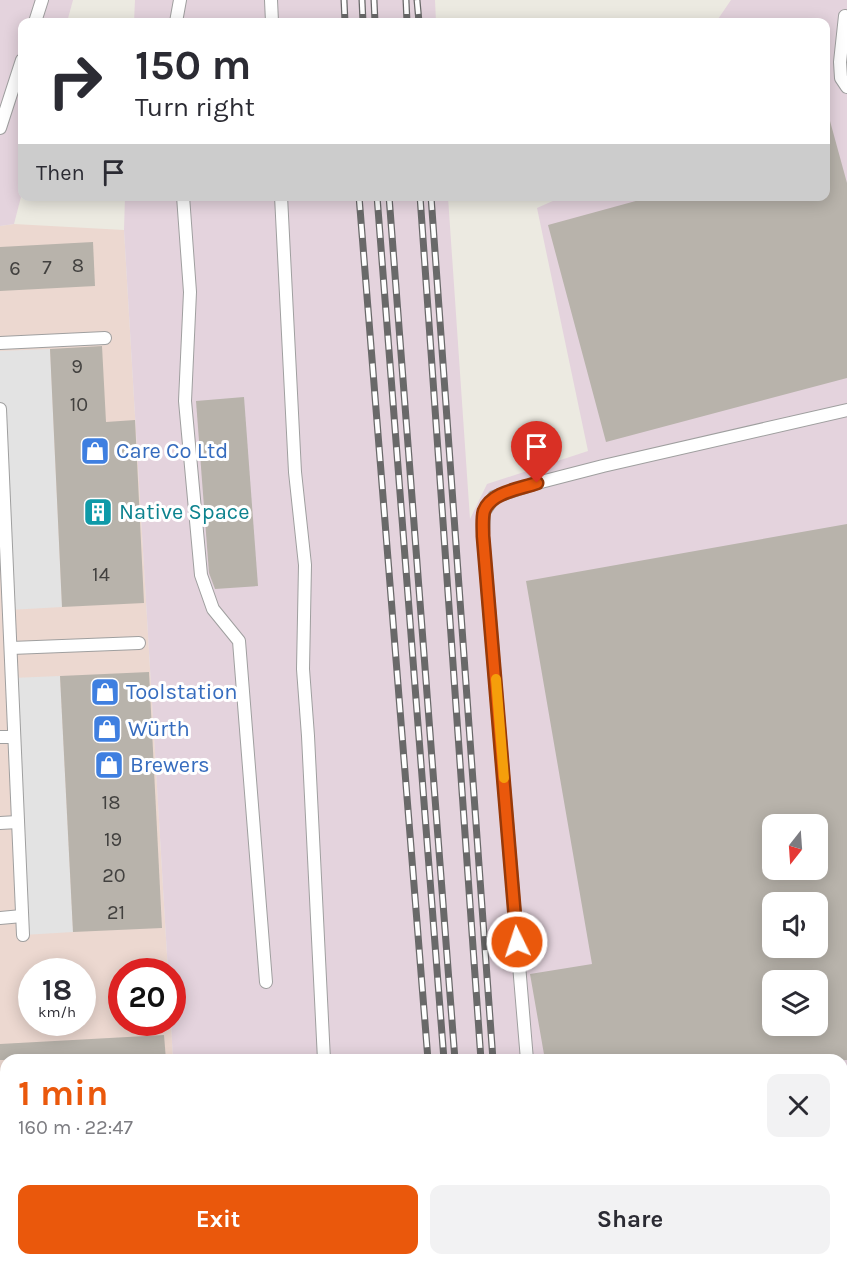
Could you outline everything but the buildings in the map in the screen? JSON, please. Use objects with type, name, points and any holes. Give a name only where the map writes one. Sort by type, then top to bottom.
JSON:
[{"type":"lane","points":[[36,18],[42,0]]},
{"type":"lane","points":[[177,18],[180,0]]},
{"type":"lane","points":[[271,0],[272,18]]},
{"type":"lane","points":[[845,16],[840,62],[841,78],[847,87]]},
{"type":"lane","points":[[0,128],[18,72]]},
{"type":"lane","points":[[183,201],[190,292],[185,401],[201,574],[213,609],[239,641],[266,982]]},
{"type":"lane","points":[[281,201],[295,471],[306,565],[303,669],[324,1054]]},
{"type":"lane","points":[[0,343],[105,338]]},
{"type":"lane","points":[[0,409],[4,584],[11,648],[23,935]]},
{"type":"lane","points":[[526,1054],[483,536],[484,512],[494,497],[537,483],[847,410]]},
{"type":"lane","points":[[11,648],[139,643]]},
{"type":"lane","points":[[0,737],[14,737]]},
{"type":"lane","points":[[0,823],[18,822]]},
{"type":"lane","points":[[0,918],[22,916]]},
{"type":"shaded area","points":[[0,0],[73,0],[68,18],[18,18],[18,201],[20,201],[14,224],[0,226]]},
{"type":"shaded area","points":[[135,0],[435,0],[436,18],[134,18]]},
{"type":"shaded area","points":[[731,0],[847,0],[847,1054],[173,1054],[172,1036],[186,1036],[186,958],[167,958],[124,230],[125,201],[448,201],[470,519],[487,484],[588,451],[537,208],[553,201],[830,201],[830,18],[719,18]]},
{"type":"shaded area","points":[[14,224],[124,230],[167,958],[108,958],[108,1036],[172,1036],[173,1054],[0,1054],[0,226]]},
{"type":"shaded area","points":[[50,349],[62,607],[9,610],[0,409],[0,351]]},
{"type":"shaded area","points":[[60,676],[73,932],[23,935],[12,678]]},
{"type":"railway","points":[[344,0],[345,18]]},
{"type":"railway","points":[[362,0],[363,18]]},
{"type":"railway","points":[[374,0],[375,18]]},
{"type":"railway","points":[[406,0],[407,18]]},
{"type":"railway","points":[[417,0],[419,18]]},
{"type":"railway","points":[[359,201],[428,1054]]},
{"type":"railway","points":[[377,201],[444,1054]]},
{"type":"railway","points":[[389,201],[455,1054]]},
{"type":"railway","points":[[420,201],[481,1054]]},
{"type":"railway","points":[[431,201],[493,1054]]},
{"type":"slow traffic","points":[[496,679],[504,778]]},
{"type":"place","name":"Care Co Ltd","points":[[95,451]]},
{"type":"place","name":"Native Space","points":[[98,512]]},
{"type":"place","name":"Toolstation","points":[[105,692]]},
{"type":"place","name":"Würth","points":[[107,729]]},
{"type":"place","name":"Brewers","points":[[109,765]]},
{"type":"route","points":[[517,942],[483,536],[484,512],[494,497],[537,483]]}]
